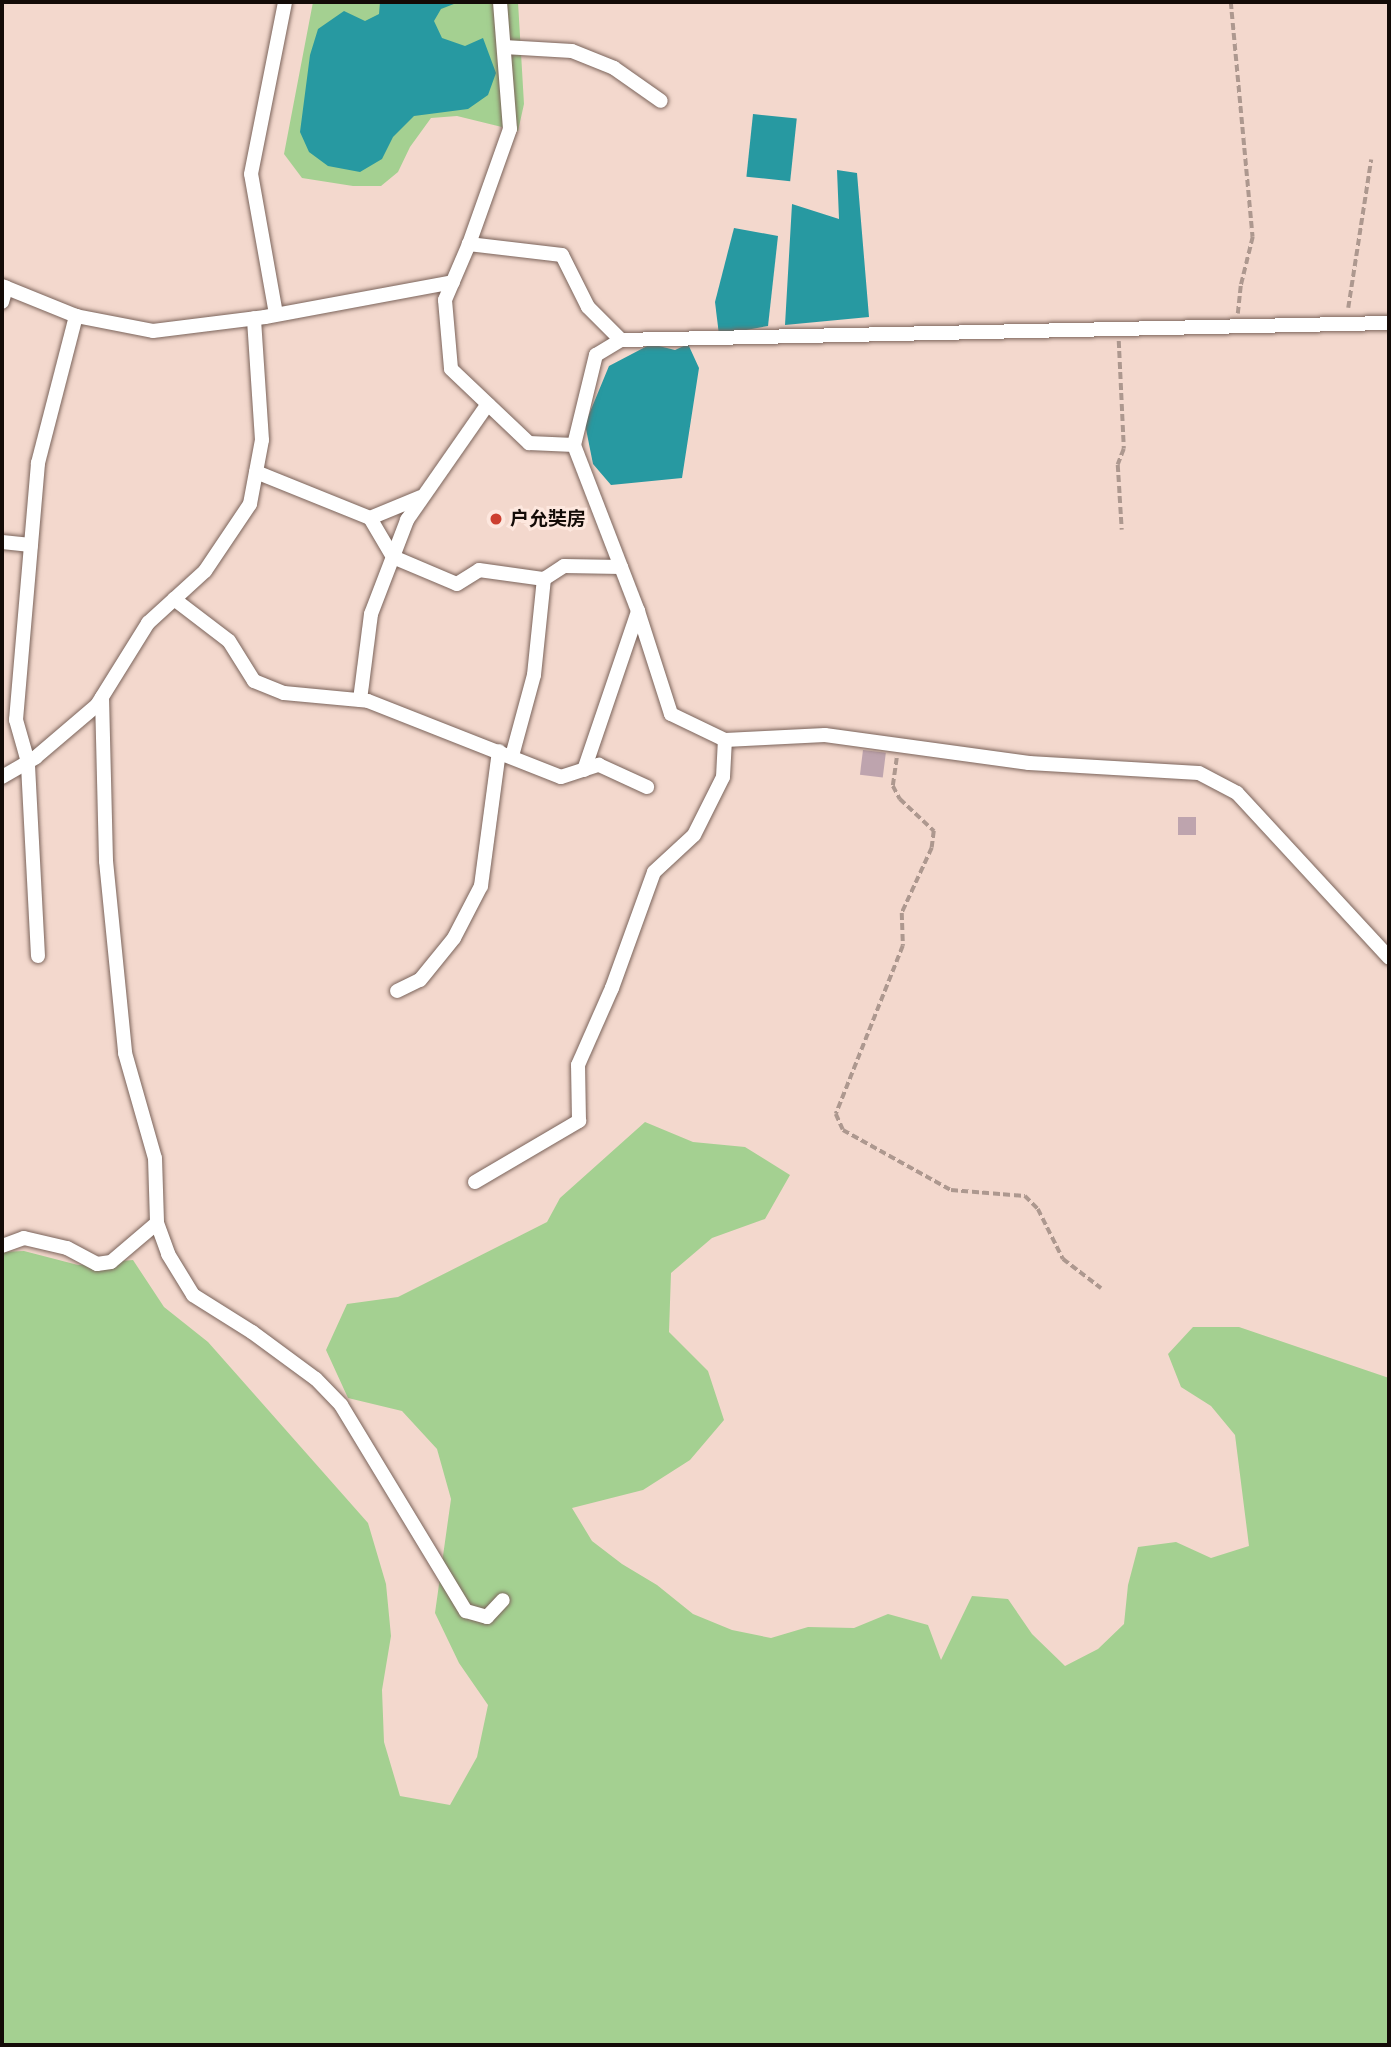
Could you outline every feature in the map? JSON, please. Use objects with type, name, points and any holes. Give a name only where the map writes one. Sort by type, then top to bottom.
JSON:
[{"type":"street","points":[[276,314],[251,174],[285,2]]},
{"type":"street","points":[[500,2],[510,129],[469,244],[444,300],[451,369],[529,443],[574,445]]},
{"type":"street","points":[[503,47],[572,51],[614,68],[661,101]]},
{"type":"street","points":[[469,244],[562,256],[588,306],[621,340]]},
{"type":"street","points":[[2,302],[4,287],[76,316],[153,331],[254,318],[453,282]]},
{"type":"street","points":[[38,956],[28,762],[16,720],[38,463],[76,316]]},
{"type":"street","points":[[2,777],[28,762],[97,705],[148,623],[205,571],[250,505],[262,440],[254,318]]},
{"type":"street","points":[[1389,323],[621,340],[596,355],[574,445],[638,611],[671,714],[725,740],[825,735],[1030,764],[1199,773],[1237,793],[1389,958]]},
{"type":"street","points":[[359,700],[371,614],[407,520],[488,404]]},
{"type":"street","points":[[256,472],[370,519],[393,557],[457,584],[480,570],[544,579],[564,566],[621,567]]},
{"type":"street","points":[[370,519],[422,497]]},
{"type":"street","points":[[2,542],[31,545]]},
{"type":"street","points":[[397,991],[420,980],[454,938],[481,886],[505,753],[534,676],[544,579]]},
{"type":"street","points":[[174,599],[229,641],[254,681],[284,692],[359,700],[505,753],[561,777],[599,765],[647,787]]},
{"type":"street","points":[[584,770],[638,611]]},
{"type":"street","points":[[102,697],[106,862],[125,1053],[155,1158],[157,1223],[168,1254],[193,1295],[252,1332],[316,1379],[341,1405],[466,1611],[486,1617],[503,1600]]},
{"type":"street","points":[[475,1182],[579,1121],[578,1065],[612,988],[654,872],[694,835],[723,777],[725,740]]},
{"type":"street","points":[[2,1246],[24,1238],[67,1248],[97,1264],[111,1262],[157,1223]]},
{"type":"path","points":[[1231,2],[1253,237],[1241,286],[1237,326]]},
{"type":"path","points":[[1346,324],[1371,160]]},
{"type":"path","points":[[1118,329],[1124,449],[1118,465],[1122,530]]},
{"type":"path","points":[[899,745],[893,786],[900,799],[934,831],[932,848],[902,913],[903,946],[836,1114],[844,1130],[951,1190],[1025,1196],[1038,1209],[1063,1259],[1101,1288]]},
{"type":"green space","points":[[313,2],[518,2],[524,104],[518,131],[457,116],[431,118],[410,147],[398,172],[381,186],[353,186],[302,178],[284,154]]},
{"type":"green space","points":[[645,1122],[693,1142],[745,1147],[790,1175],[765,1219],[712,1238],[671,1273],[669,1332],[708,1371],[724,1420],[690,1460],[643,1490],[572,1508],[592,1541],[622,1564],[657,1585],[693,1614],[732,1630],[771,1638],[808,1627],[854,1628],[888,1614],[928,1625],[941,1660],[972,1596],[1008,1599],[1032,1634],[1065,1666],[1098,1649],[1124,1624],[1128,1585],[1138,1547],[1176,1542],[1211,1558],[1249,1546],[1235,1435],[1211,1406],[1181,1387],[1168,1354],[1193,1327],[1239,1327],[1389,1378],[1389,2045],[2,2045],[2,1252],[24,1251],[78,1265],[133,1260],[164,1307],[208,1342],[368,1523],[386,1584],[391,1636],[382,1690],[384,1742],[400,1796],[450,1805],[477,1757],[488,1705],[459,1663],[435,1613],[451,1499],[437,1449],[402,1411],[348,1398],[326,1350],[347,1304],[398,1297],[547,1222],[560,1198]]},
{"type":"water","points":[[380,2],[459,2],[441,9],[434,21],[442,38],[465,46],[483,38],[496,73],[488,95],[468,109],[414,116],[393,137],[382,159],[360,172],[328,166],[309,152],[300,132],[310,55],[318,29],[344,11],[365,21],[379,14]]},
{"type":"water","points":[[753,114],[797,119],[790,181],[746,177]]},
{"type":"water","points":[[837,170],[857,173],[869,317],[785,325],[792,204],[839,219]]},
{"type":"water","points":[[734,228],[778,236],[768,326],[719,335],[715,302]]},
{"type":"water","points":[[651,344],[675,350],[688,344],[699,368],[682,478],[611,485],[593,464],[585,424],[609,366]]},
{"type":"building","points":[[863,750],[886,753],[883,778],[860,775]]},
{"type":"building","points":[[1178,817],[1196,817],[1196,835],[1178,835]]},
{"type":"place","name":"户允奘房","points":[[496,519]]}]
